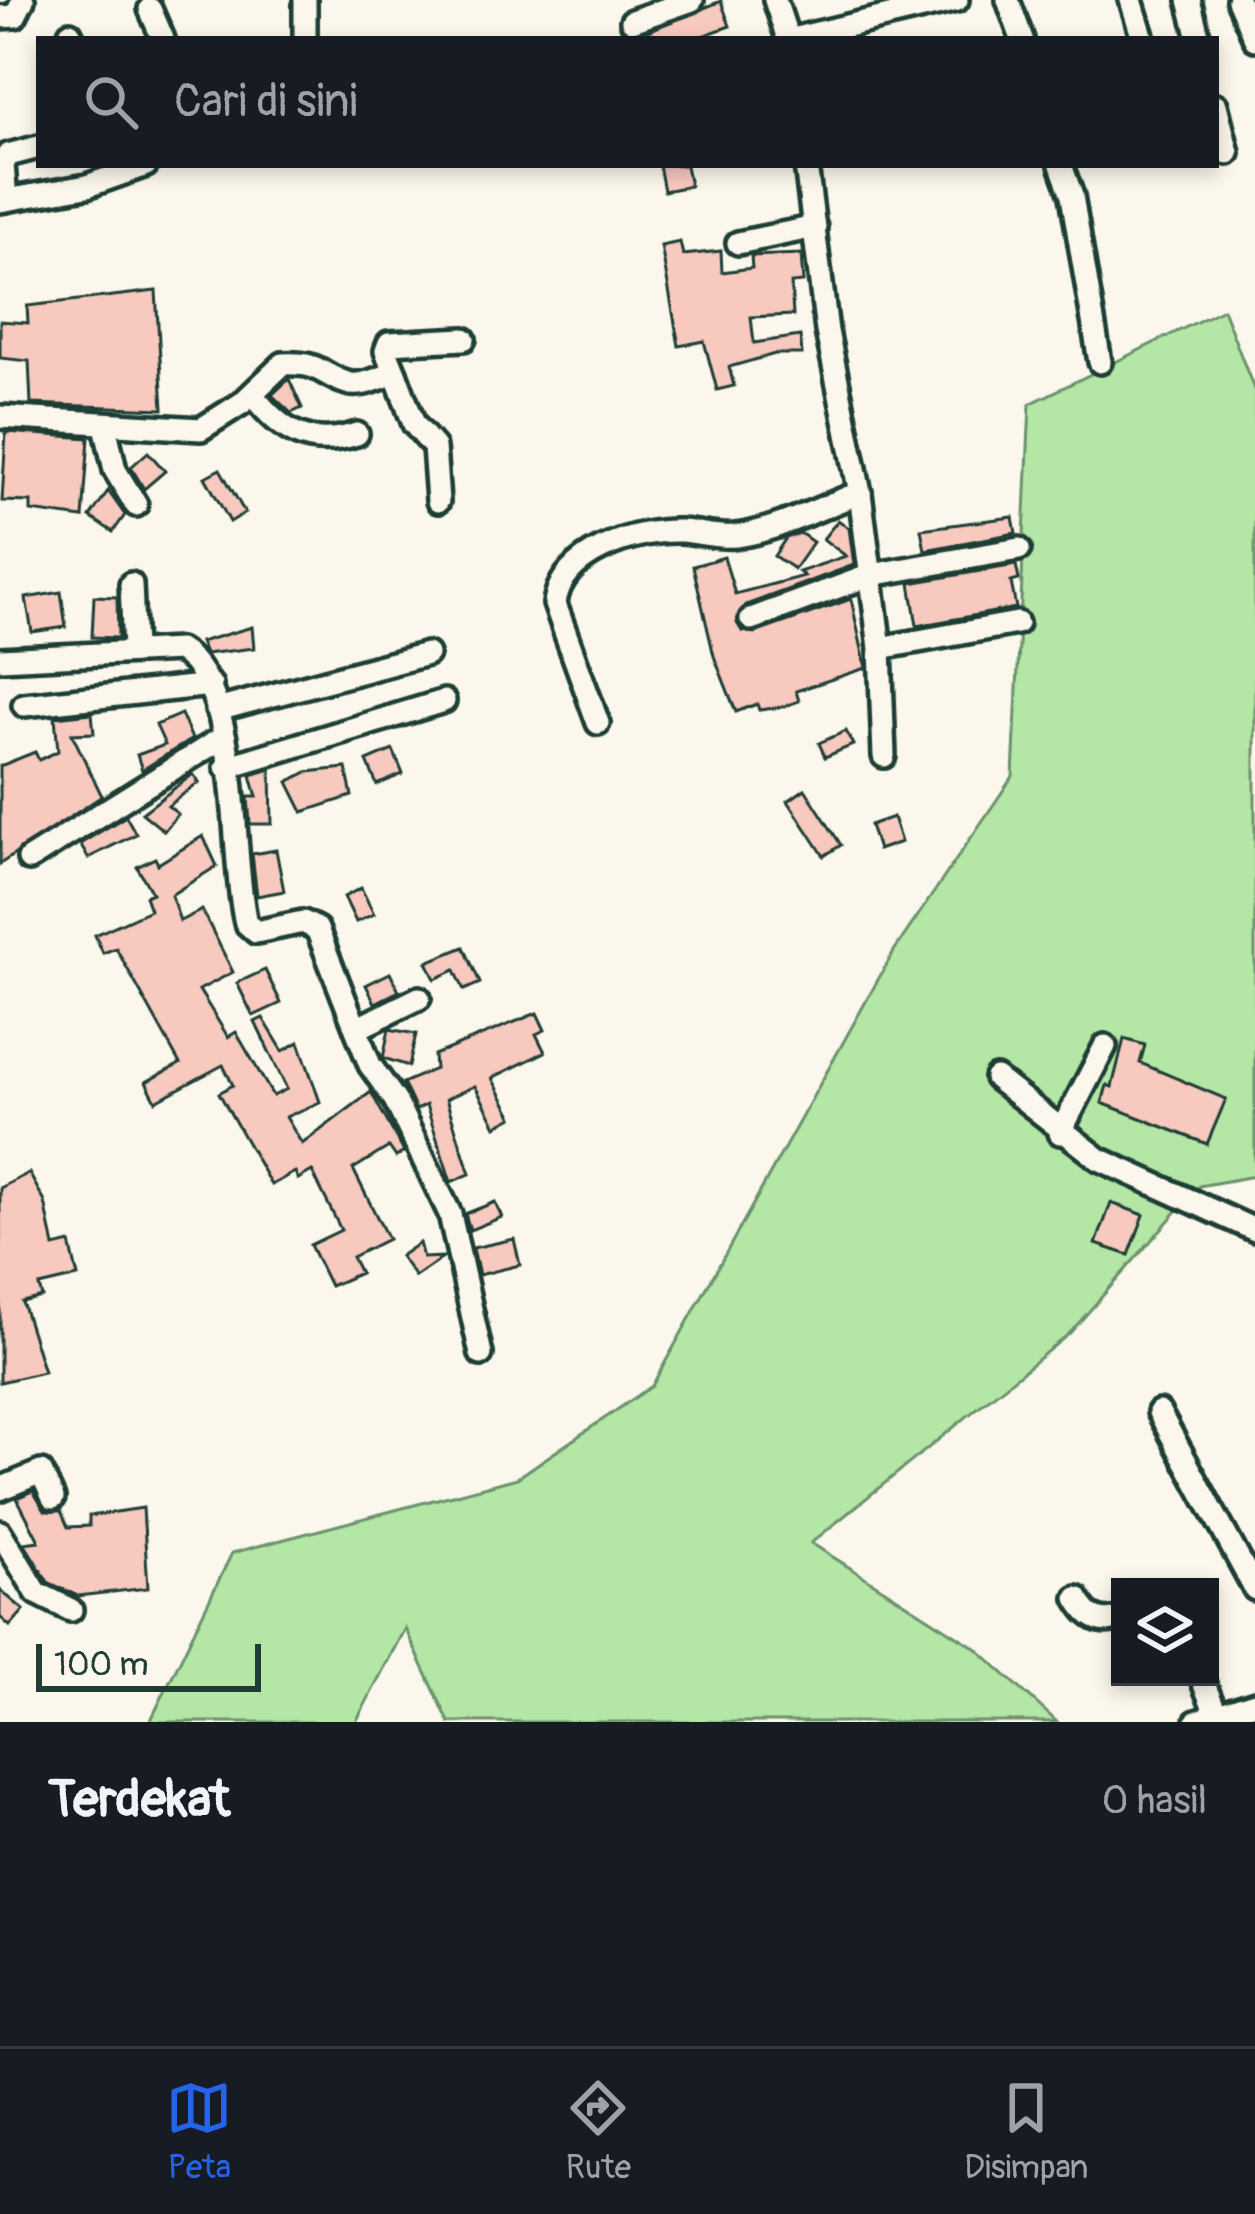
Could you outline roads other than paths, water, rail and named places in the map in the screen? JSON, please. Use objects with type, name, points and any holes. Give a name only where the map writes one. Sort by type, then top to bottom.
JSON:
[{"type":"street","points":[[0,17],[16,16],[23,0]]},
{"type":"street","points":[[305,0],[305,36]]},
{"type":"street","points":[[632,22],[692,0]]},
{"type":"street","points":[[775,0],[788,36]]},
{"type":"street","points":[[802,36],[954,0]]},
{"type":"street","points":[[1008,0],[1021,36]]},
{"type":"street","points":[[1131,0],[1142,36]]},
{"type":"street","points":[[1189,0],[1198,36]]},
{"type":"street","points":[[1238,0],[1255,39]]},
{"type":"street","points":[[150,9],[163,36]]},
{"type":"street","points":[[1219,117],[1228,153]]},
{"type":"street","points":[[36,148],[8,155],[3,200],[73,188],[131,168]]},
{"type":"street","points":[[69,168],[73,188]]},
{"type":"street","points":[[806,168],[827,331],[860,493],[871,575],[880,648],[884,756]]},
{"type":"street","points":[[1062,168],[1072,196],[1100,362]]},
{"type":"street","points":[[738,243],[814,227]]},
{"type":"street","points":[[438,501],[434,447],[414,424],[386,351],[389,343],[464,339]]},
{"type":"street","points":[[0,417],[201,429],[252,394],[283,364],[320,366],[349,384],[395,373]]},
{"type":"street","points":[[252,394],[274,423],[317,442],[357,434]]},
{"type":"street","points":[[105,425],[115,470],[136,505]]},
{"type":"street","points":[[598,723],[555,604],[556,587],[567,571],[593,553],[653,533],[736,536],[860,493]]},
{"type":"street","points":[[751,619],[871,575],[1019,549]]},
{"type":"street","points":[[131,584],[134,650]]},
{"type":"street","points":[[880,648],[1017,623]]},
{"type":"street","points":[[0,659],[178,650],[197,661],[217,710],[246,923],[256,932],[303,922],[317,929],[356,1028],[450,1214],[481,1354]]},
{"type":"street","points":[[217,710],[427,654]]},
{"type":"street","points":[[24,705],[211,686]]},
{"type":"street","points":[[226,766],[444,701]]},
{"type":"street","points":[[28,859],[222,738]]},
{"type":"street","points":[[356,1028],[419,998]]},
{"type":"street","points":[[1060,1133],[1105,1046]]},
{"type":"street","points":[[997,1078],[1060,1133],[1113,1166],[1255,1230]]},
{"type":"street","points":[[1159,1412],[1255,1589]]},
{"type":"street","points":[[0,1490],[40,1472],[47,1477],[52,1498]]},
{"type":"street","points":[[2,1544],[37,1594],[70,1610]]},
{"type":"street","points":[[1077,1598],[1091,1617],[1111,1620]]},
{"type":"street","points":[[1202,1686],[1206,1718],[1255,1703]]}]
